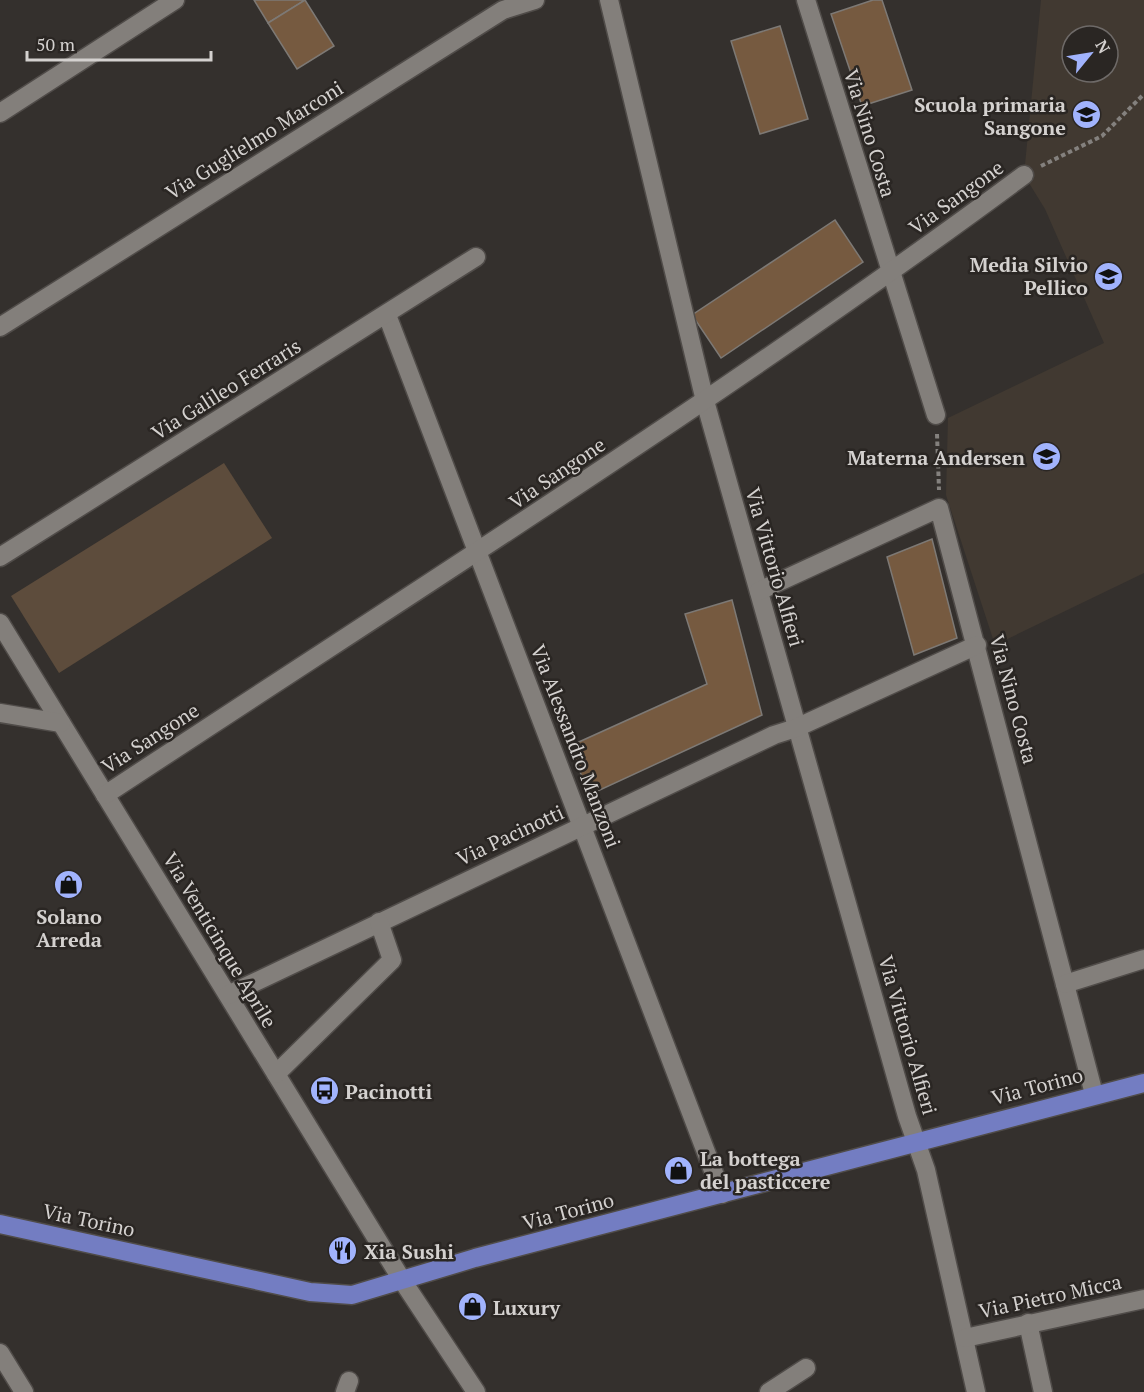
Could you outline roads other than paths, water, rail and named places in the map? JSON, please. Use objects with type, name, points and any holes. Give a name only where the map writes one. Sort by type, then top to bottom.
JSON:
[{"type":"main road","name":"Via Torino","points":[[0,1224],[324,1294],[352,1295],[475,1258],[1094,1094],[1144,1083]]},
{"type":"street","points":[[0,113],[175,0]]},
{"type":"street","name":"Via Guglielmo Marconi","points":[[0,327],[503,10],[535,0]]},
{"type":"street","name":"Via Vittorio Alfieri","points":[[609,0],[705,401],[796,728],[926,1170],[976,1392]]},
{"type":"street","name":"Via Nino Costa","points":[[806,0],[936,416]]},
{"type":"street","name":"Via Sangone","points":[[105,795],[477,553],[705,401],[890,274],[1024,175]]},
{"type":"street","name":"Via Galileo Ferraris","points":[[0,557],[476,257]]},
{"type":"street","name":"Via Alessandro Manzoni","points":[[387,315],[722,1194]]},
{"type":"street","name":"Via Nino Costa","points":[[759,591],[939,508],[1094,1094]]},
{"type":"street","name":"Via Venticinque Aprile","points":[[0,623],[402,1280],[477,1392]]},
{"type":"street","name":"Via Pacinotti","points":[[228,995],[774,735],[796,728],[977,645]]},
{"type":"street","points":[[0,713],[61,723]]},
{"type":"street","points":[[276,1074],[392,960],[379,922]]},
{"type":"street","points":[[1065,984],[1144,959]]},
{"type":"street","name":"Via Pietro Micca","points":[[965,1338],[1144,1299]]},
{"type":"street","points":[[1028,1323],[1043,1392]]},
{"type":"street","points":[[0,1353],[24,1392]]},
{"type":"street","points":[[769,1392],[806,1368]]},
{"type":"place","name":"Scuola primaria Sangone","points":[[1087,115]]},
{"type":"place","name":"Media Silvio Pellico","points":[[1109,276]]},
{"type":"place","name":"Materna Andersen","points":[[1046,457]]},
{"type":"place","name":"Solano Arreda","points":[[69,885]]},
{"type":"place","name":"Pacinotti","points":[[324,1091]]},
{"type":"place","name":"La bottega del pasticcere","points":[[679,1170]]},
{"type":"place","name":"Xia Sushi","points":[[343,1251]]},
{"type":"place","name":"Luxury","points":[[472,1307]]}]
